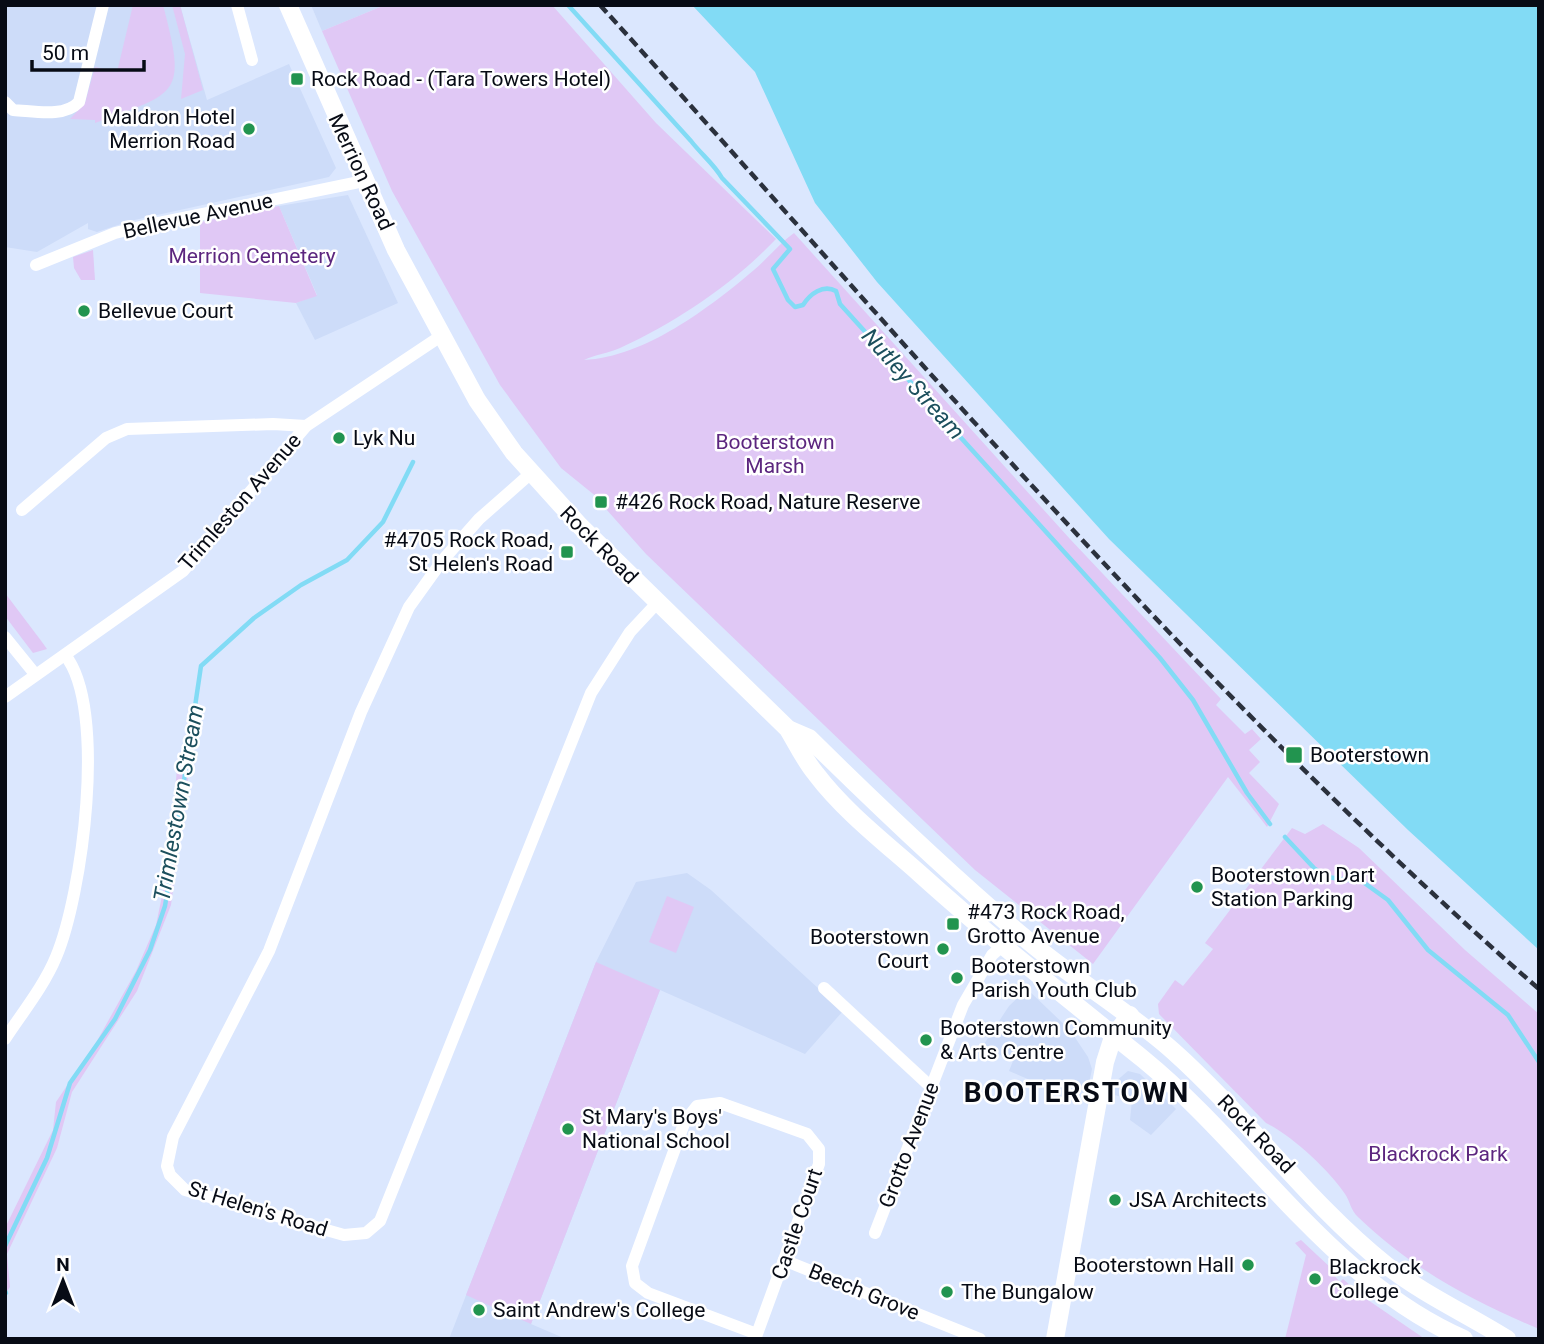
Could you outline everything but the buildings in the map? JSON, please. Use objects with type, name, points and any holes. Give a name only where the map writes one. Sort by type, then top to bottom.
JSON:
[{"type":"main road","name":"Merrion Road","points":[[288,5],[364,181],[441,336]]},
{"type":"main road","name":"Rock Road","points":[[441,336],[477,400],[530,474],[788,729],[815,774],[849,810],[1001,947],[1180,1093],[1371,1283],[1426,1322],[1464,1339]]},
{"type":"main road","name":"Rock Road","points":[[788,729],[809,737],[913,841],[1027,940],[1130,1015],[1198,1073],[1343,1226],[1385,1264],[1437,1300],[1507,1339]]},
{"type":"main road","points":[[1055,1339],[1103,1073],[1113,1037],[1130,1015]]},
{"type":"street","points":[[5,102],[13,110],[64,112],[72,109],[79,102],[103,5]]},
{"type":"street","points":[[236,5],[252,60]]},
{"type":"street","name":"Bellevue Avenue","points":[[36,265],[76,248],[144,226],[364,181]]},
{"type":"street","name":"Trimleston Avenue","points":[[5,697],[183,571],[306,426],[441,336]]},
{"type":"street","name":"Trimleston Avenue","points":[[22,510],[106,438],[127,429],[296,424],[306,426]]},
{"type":"street","name":"St Helen's Road","points":[[530,474],[479,519],[442,561],[409,607],[385,655],[270,951],[173,1138],[167,1166],[178,1185],[185,1190],[344,1235],[366,1233],[380,1221],[591,693],[630,632],[658,602]]},
{"type":"street","points":[[5,637],[35,674]]},
{"type":"street","points":[[5,1039],[55,959],[73,899],[88,763],[79,679],[65,655]]},
{"type":"street","name":"Grotto Avenue","points":[[875,1233],[969,993],[1001,947]]},
{"type":"street","points":[[824,988],[931,1087]]},
{"type":"street","name":"Castle Court","points":[[720,1103],[807,1135],[818,1149],[819,1164],[786,1261],[756,1336],[648,1293],[635,1283],[632,1266],[685,1121],[697,1106],[720,1103]]},
{"type":"street","name":"Beech Grove","points":[[786,1261],[980,1339]]},
{"type":"shaded area","points":[[5,5],[180,5],[207,100],[289,64],[336,168],[329,177],[130,221],[97,232],[88,229],[88,223],[37,252],[5,247]]},
{"type":"shaded area","points":[[311,5],[385,5],[322,31]]},
{"type":"shaded area","points":[[348,195],[398,303],[315,340],[296,303],[317,295],[279,206]]},
{"type":"shaded area","name":"St Mary's Boys' National School","points":[[687,873],[711,890],[843,1011],[805,1054],[660,990],[531,1324],[566,1339],[449,1339],[596,962],[636,882]]},
{"type":"shaded area","points":[[1027,989],[1070,1030],[1088,1057],[1092,1069],[1088,1089],[1037,1083],[1009,1071],[1013,1061],[982,1047],[1009,1006]]},
{"type":"shaded area","points":[[1128,1071],[1140,1074],[1176,1109],[1151,1135],[1130,1120],[1132,1100],[1111,1094],[1115,1082]]},
{"type":"green space","points":[[133,5],[163,5],[174,57],[174,74],[170,86],[160,96],[144,104],[95,123],[95,120],[70,119],[85,103],[95,67],[117,72]]},
{"type":"green space","points":[[172,5],[180,5],[203,90],[181,99],[185,54]]},
{"type":"green space","name":"Booterstown Marsh","points":[[385,5],[552,5],[656,123],[776,239],[742,271],[683,314],[620,348],[584,360],[630,350],[675,328],[736,285],[794,233],[1070,539],[1221,699],[1216,705],[1245,734],[1252,729],[1261,739],[1249,750],[1260,762],[1249,773],[1279,804],[1267,827],[1228,777],[1093,964],[975,870],[646,554],[606,509],[608,506],[561,468],[500,385],[392,191],[322,31]]},
{"type":"green space","name":"Merrion Cemetery","points":[[279,206],[317,296],[296,303],[200,293],[200,222]]},
{"type":"green space","points":[[93,250],[95,280],[81,280],[74,268],[73,257]]},
{"type":"green space","points":[[5,593],[47,649],[33,653],[5,616]]},
{"type":"green space","points":[[190,765],[171,905],[137,991],[72,1092],[57,1148],[7,1254],[10,1287],[5,1294],[5,1228],[53,1130],[56,1102],[97,1041],[136,971],[156,925],[169,862],[177,768]]},
{"type":"green space","name":"Blackrock Park","points":[[1323,824],[1359,848],[1465,950],[1539,1014],[1539,1329],[1443,1282],[1378,1235],[1356,1215],[1345,1194],[1320,1164],[1298,1144],[1266,1123],[1159,1014],[1158,1004],[1175,980],[1183,986],[1213,949],[1205,943],[1292,828],[1305,834]]},
{"type":"green space","points":[[667,896],[694,907],[676,953],[649,942]]},
{"type":"green space","points":[[596,962],[660,990],[531,1324],[466,1295]]},
{"type":"green space","name":"Blackrock College","points":[[1301,1240],[1332,1269],[1330,1271],[1340,1282],[1343,1279],[1362,1296],[1425,1339],[1285,1339],[1306,1255],[1295,1243]]},
{"type":"water","points":[[692,5],[1539,5],[1539,950],[1408,830],[1109,539],[877,282],[815,203],[755,72]]},
{"type":"waterway","name":"Nutley Stream","points":[[568,5],[722,178],[790,249],[773,269],[788,300],[795,307],[803,305],[809,297],[822,289],[836,291],[840,304],[1160,658],[1193,700],[1247,793],[1270,824]]},
{"type":"waterway","name":"Trimlestown Stream","points":[[5,1246],[47,1158],[70,1083],[115,1019],[150,950],[165,906],[201,666],[254,618],[301,585],[347,560],[383,522],[413,462]]},
{"type":"waterway","name":"Nutley Stream","points":[[1285,837],[1314,868],[1327,877],[1363,882],[1388,900],[1428,950],[1508,1015],[1539,1062]]},
{"type":"railway","points":[[600,5],[1055,511],[1172,635],[1291,757],[1413,875],[1539,989]]},
{"type":"place","name":"Rock Road - (Tara Towers Hotel)","points":[[297,79]]},
{"type":"place","name":"Maldron Hotel Merrion Road","points":[[249,129]]},
{"type":"place","name":"Bellevue Court","points":[[84,311]]},
{"type":"place","name":"Lyk Nu","points":[[339,438]]},
{"type":"place","name":"#426 Rock Road, Nature Reserve","points":[[601,502]]},
{"type":"place","name":"#4705 Rock Road, St Helen's Road","points":[[567,552]]},
{"type":"place","name":"Booterstown","points":[[1294,755]]},
{"type":"place","name":"Booterstown Dart Station Parking","points":[[1197,887]]},
{"type":"place","name":"#473 Rock Road, Grotto Avenue","points":[[953,924]]},
{"type":"place","name":"Booterstown Court","points":[[943,949]]},
{"type":"place","name":"Booterstown Parish Youth Club","points":[[957,978]]},
{"type":"place","name":"Booterstown Community & Arts Centre","points":[[926,1040]]},
{"type":"place","name":"St Mary's Boys' National School","points":[[568,1129]]},
{"type":"place","name":"JSA Architects","points":[[1115,1200]]},
{"type":"place","name":"Booterstown Hall","points":[[1248,1265]]},
{"type":"place","name":"Blackrock College","points":[[1315,1279]]},
{"type":"place","name":"The Bungalow","points":[[947,1292]]},
{"type":"place","name":"Saint Andrew's College","points":[[479,1310]]},
{"type":"district","name":"BOOTERSTOWN","points":[[1077,1092]]}]
